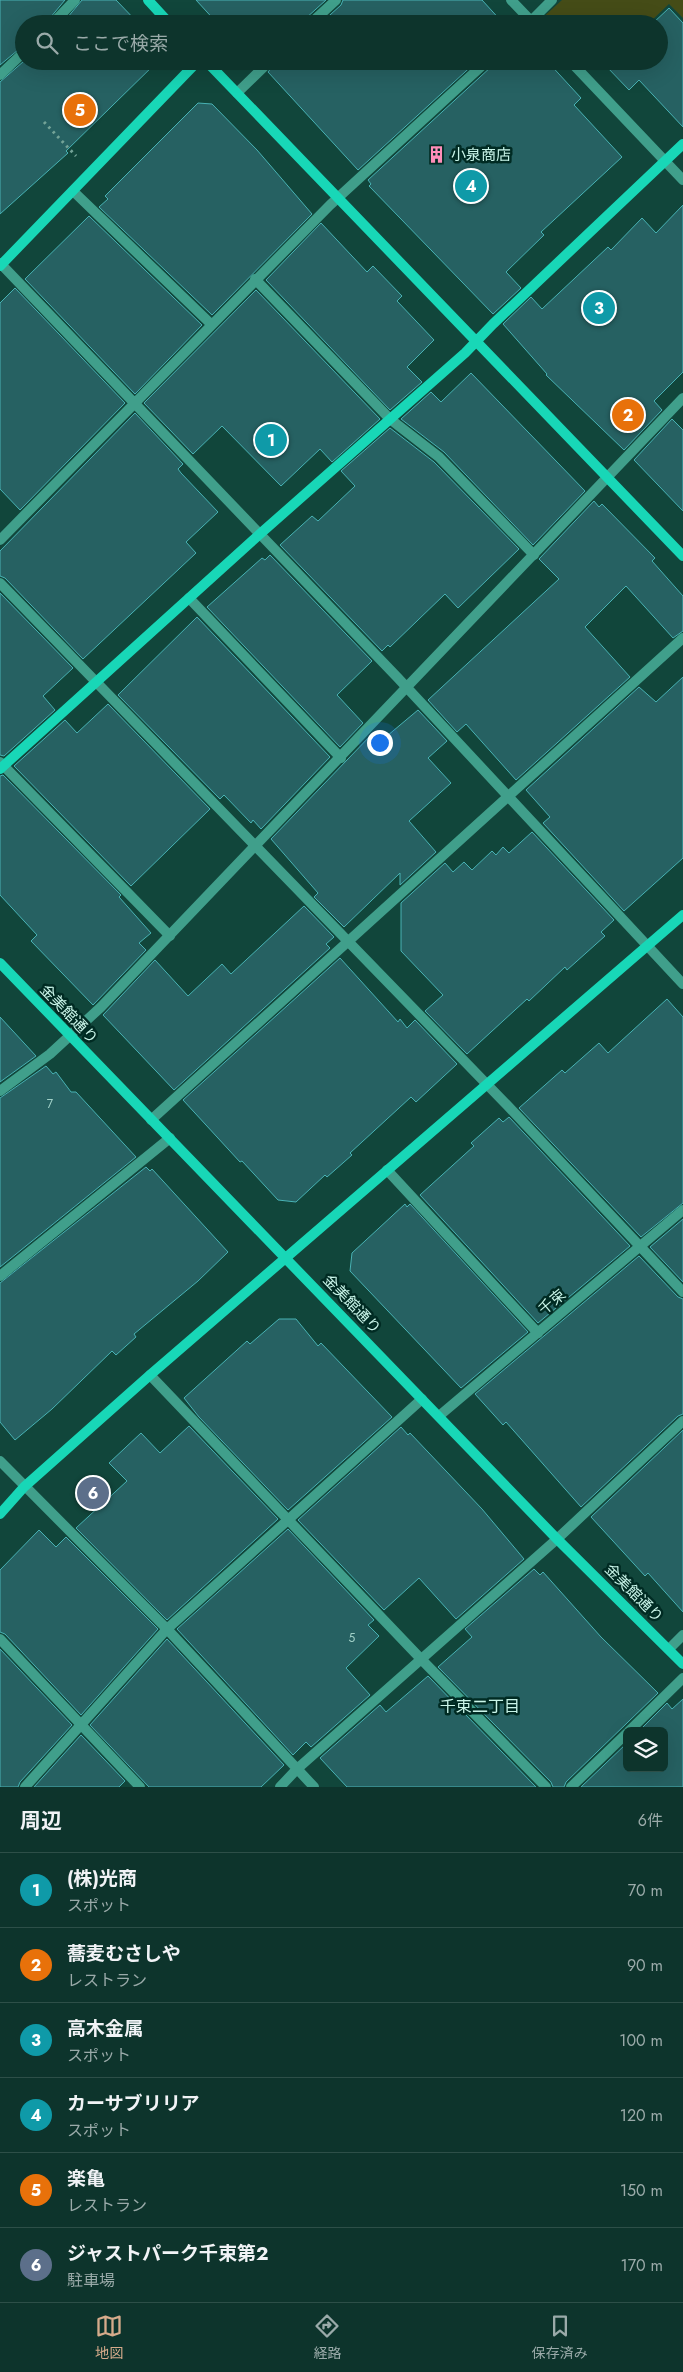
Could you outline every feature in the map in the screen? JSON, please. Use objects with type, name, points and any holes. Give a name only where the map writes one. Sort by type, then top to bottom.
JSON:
[{"type":"street","points":[[61,15],[75,0]]},
{"type":"street","points":[[148,0],[162,15]]},
{"type":"street","points":[[320,15],[336,0]]},
{"type":"street","points":[[511,0],[524,15]]},
{"type":"street","points":[[538,15],[552,0]]},
{"type":"street","points":[[0,75],[15,61]]},
{"type":"street","points":[[189,70],[0,265],[261,533],[683,984]]},
{"type":"street","points":[[215,70],[683,556]]},
{"type":"street","points":[[237,93],[261,70]]},
{"type":"street","points":[[0,540],[211,324],[338,198],[477,70]]},
{"type":"street","points":[[578,70],[683,180]]},
{"type":"street","points":[[170,936],[1,765],[477,342],[493,324],[683,144]]},
{"type":"street","points":[[73,191],[211,324]]},
{"type":"street","points":[[255,280],[390,419],[439,457],[534,555]]},
{"type":"street","points":[[0,1091],[50,1054],[170,936],[256,844],[341,758],[406,686],[683,398]]},
{"type":"street","points":[[0,582],[256,844],[346,941],[487,1083],[683,1292]]},
{"type":"street","points":[[189,598],[341,758]]},
{"type":"street","points":[[151,1120],[346,941],[683,638]]},
{"type":"street","points":[[0,1514],[24,1487],[150,1375],[683,915]]},
{"type":"street","name":"金美館通り","points":[[0,963],[557,1539],[683,1664]]},
{"type":"street","points":[[0,1276],[170,1138]]},
{"type":"street","points":[[387,1170],[538,1333]]},
{"type":"street","name":"千束","points":[[439,1416],[683,1210]]},
{"type":"street","points":[[150,1375],[546,1787]]},
{"type":"street","points":[[25,1787],[167,1629],[289,1521],[422,1399]]},
{"type":"street","points":[[280,1787],[297,1769],[557,1539],[683,1421]]},
{"type":"street","points":[[0,1461],[167,1629],[314,1787]]},
{"type":"street","points":[[669,1649],[683,1635]]},
{"type":"street","points":[[0,1639],[140,1787]]},
{"type":"street","points":[[633,1727],[683,1678]]},
{"type":"street","points":[[571,1787],[623,1737]]},
{"type":"path","points":[[44,122],[79,158]]},
{"type":"green space","points":[[562,0],[683,0],[683,18],[669,4],[657,15],[546,15]]},
{"type":"building","points":[[0,0],[65,0],[52,15],[15,15],[15,52],[0,65]]},
{"type":"building","points":[[82,0],[116,0],[130,15],[70,15]]},
{"type":"building","points":[[196,0],[326,0],[309,15],[210,15]]},
{"type":"building","points":[[343,0],[482,0],[496,15],[330,15],[341,5]]},
{"type":"building","points":[[669,8],[683,23],[683,127],[639,80],[629,90],[610,70],[668,70],[668,15],[662,15]]},
{"type":"building","points":[[15,69],[149,70],[66,151],[68,153],[0,214],[0,82]]},
{"type":"building","points":[[270,70],[467,70],[358,170],[268,72]]},
{"type":"building","points":[[488,70],[555,70],[581,98],[574,105],[622,157],[541,232],[544,235],[506,272],[521,288],[493,314],[369,186],[371,184],[368,180]]},
{"type":"building","points":[[198,103],[212,104],[257,150],[312,214],[212,315],[99,207],[108,199],[105,196]]},
{"type":"building","points":[[683,205],[683,372],[654,401],[662,410],[624,450],[546,375],[503,324],[531,297],[542,309],[608,247],[611,250],[642,218],[656,233]]},
{"type":"building","points":[[89,216],[202,325],[135,394],[25,279]]},
{"type":"building","points":[[321,223],[367,272],[373,266],[402,296],[397,301],[434,340],[407,367],[422,382],[390,410],[266,280]]},
{"type":"building","points":[[15,288],[125,403],[20,510],[0,489],[0,303]]},
{"type":"building","points":[[256,290],[380,419],[332,462],[320,449],[281,486],[222,426],[193,454],[144,403]]},
{"type":"building","points":[[471,373],[585,491],[533,545],[444,452],[401,419],[431,392],[441,402]]},
{"type":"building","points":[[135,413],[183,464],[178,469],[218,512],[186,542],[196,553],[83,659],[5,578],[0,576],[0,551]]},
{"type":"building","points":[[672,419],[683,430],[683,511],[634,460]]},
{"type":"building","points":[[390,428],[434,462],[519,549],[458,608],[445,594],[390,647],[388,645],[382,651],[280,545],[312,516],[318,521],[355,486],[341,471]]},
{"type":"building","points":[[594,501],[599,507],[602,504],[655,558],[652,561],[683,596],[683,631],[673,638],[626,586],[585,627],[630,677],[516,780],[466,724],[457,732],[428,700],[559,579],[539,559]]},
{"type":"building","points":[[270,555],[372,661],[337,695],[363,723],[340,747],[207,607],[262,558],[265,560]]},
{"type":"building","points":[[0,593],[73,668],[43,696],[55,710],[4,756],[0,755]]},
{"type":"building","points":[[197,617],[330,757],[261,829],[253,820],[251,823],[224,795],[220,799],[118,695]]},
{"type":"building","points":[[683,677],[683,858],[624,911],[543,823],[550,817],[526,790],[639,687],[656,702]]},
{"type":"building","points":[[108,704],[210,809],[131,886],[14,766],[65,720],[77,733]]},
{"type":"building","points":[[418,710],[447,741],[428,758],[451,783],[409,821],[436,852],[400,885],[400,873],[344,927],[314,897],[318,893],[271,839],[373,733],[381,741]]},
{"type":"building","points":[[3,775],[121,895],[119,897],[151,933],[139,943],[146,950],[93,1005],[31,941],[37,935],[0,895],[0,776]]},
{"type":"building","points":[[532,832],[614,920],[601,932],[605,936],[567,970],[565,967],[529,1001],[527,999],[467,1054],[425,1011],[443,995],[401,951],[401,903],[445,863],[453,872],[464,862],[472,870],[492,851],[496,855],[503,847],[509,853]]},
{"type":"building","points":[[304,906],[334,937],[326,944],[330,948],[174,1090],[103,1015],[155,960],[188,996],[222,964],[231,974]]},
{"type":"building","points":[[340,958],[398,1022],[400,1019],[407,1028],[415,1020],[457,1064],[416,1102],[411,1097],[350,1153],[352,1155],[327,1177],[325,1175],[296,1202],[278,1200],[183,1100]]},
{"type":"building","points":[[667,999],[683,1017],[683,1203],[641,1237],[519,1108],[562,1070],[565,1073],[599,1043],[608,1053]]},
{"type":"building","points":[[0,1017],[36,1056],[0,1082]]},
{"type":"building","points":[[46,1066],[53,1074],[56,1072],[71,1092],[76,1092],[136,1157],[0,1267],[0,1098]]},
{"type":"building","points":[[509,1117],[630,1246],[538,1323],[420,1195],[474,1146],[471,1143],[499,1118],[503,1122]]},
{"type":"building","points":[[146,1167],[150,1171],[152,1169],[228,1252],[198,1281],[134,1334],[136,1337],[116,1355],[112,1351],[52,1409],[15,1440],[0,1422],[0,1283]]},
{"type":"building","points":[[405,1204],[407,1207],[410,1204],[528,1332],[461,1388],[350,1271],[352,1253]]},
{"type":"building","points":[[683,1219],[683,1282],[650,1247]]},
{"type":"building","points":[[639,1256],[678,1297],[683,1299],[683,1414],[678,1416],[581,1507],[506,1422],[503,1425],[475,1394]]},
{"type":"building","points":[[279,1319],[296,1319],[318,1346],[321,1343],[392,1417],[288,1510],[199,1417],[184,1398],[247,1341],[250,1344]]},
{"type":"building","points":[[189,1426],[278,1519],[167,1620],[76,1528],[127,1481],[109,1463],[141,1433],[160,1453]]},
{"type":"building","points":[[401,1427],[408,1435],[410,1433],[482,1509],[524,1559],[456,1619],[419,1578],[384,1610],[298,1520]]},
{"type":"building","points":[[683,1430],[683,1612],[648,1573],[645,1576],[591,1517]]},
{"type":"building","points":[[288,1529],[374,1620],[368,1625],[379,1636],[346,1668],[370,1695],[311,1747],[306,1742],[293,1755],[177,1629]]},
{"type":"building","points":[[39,1530],[56,1547],[66,1537],[158,1629],[81,1715],[5,1634],[0,1632],[0,1570]]},
{"type":"building","points":[[534,1569],[540,1575],[543,1572],[601,1637],[658,1693],[566,1782],[564,1787],[553,1787],[551,1782],[438,1667],[472,1637],[465,1629]]},
{"type":"building","points":[[167,1639],[284,1765],[261,1787],[149,1787],[90,1725]]},
{"type":"building","points":[[0,1649],[72,1725],[20,1782],[18,1787],[0,1787]]},
{"type":"building","points":[[428,1676],[536,1787],[347,1787],[320,1758],[380,1705],[386,1712]]},
{"type":"building","points":[[683,1699],[683,1787],[581,1787],[623,1747],[623,1772],[668,1772],[668,1727],[643,1727],[667,1703],[672,1709]]},
{"type":"building","points":[[81,1735],[125,1781],[119,1787],[34,1787]]},
{"type":"place","name":"楽亀","points":[[80,110]]},
{"type":"place","name":"小泉商店","points":[[437,155]]},
{"type":"place","name":"カーサブリリア","points":[[471,186]]},
{"type":"place","name":"高木金属","points":[[599,308]]},
{"type":"place","name":"蕎麦むさしや","points":[[628,415]]},
{"type":"place","name":"(株)光商","points":[[271,440]]},
{"type":"place","name":"ジャストパーク千束第2","points":[[93,1493]]},
{"type":"district","name":"千束二丁目","points":[[480,1706]]}]
